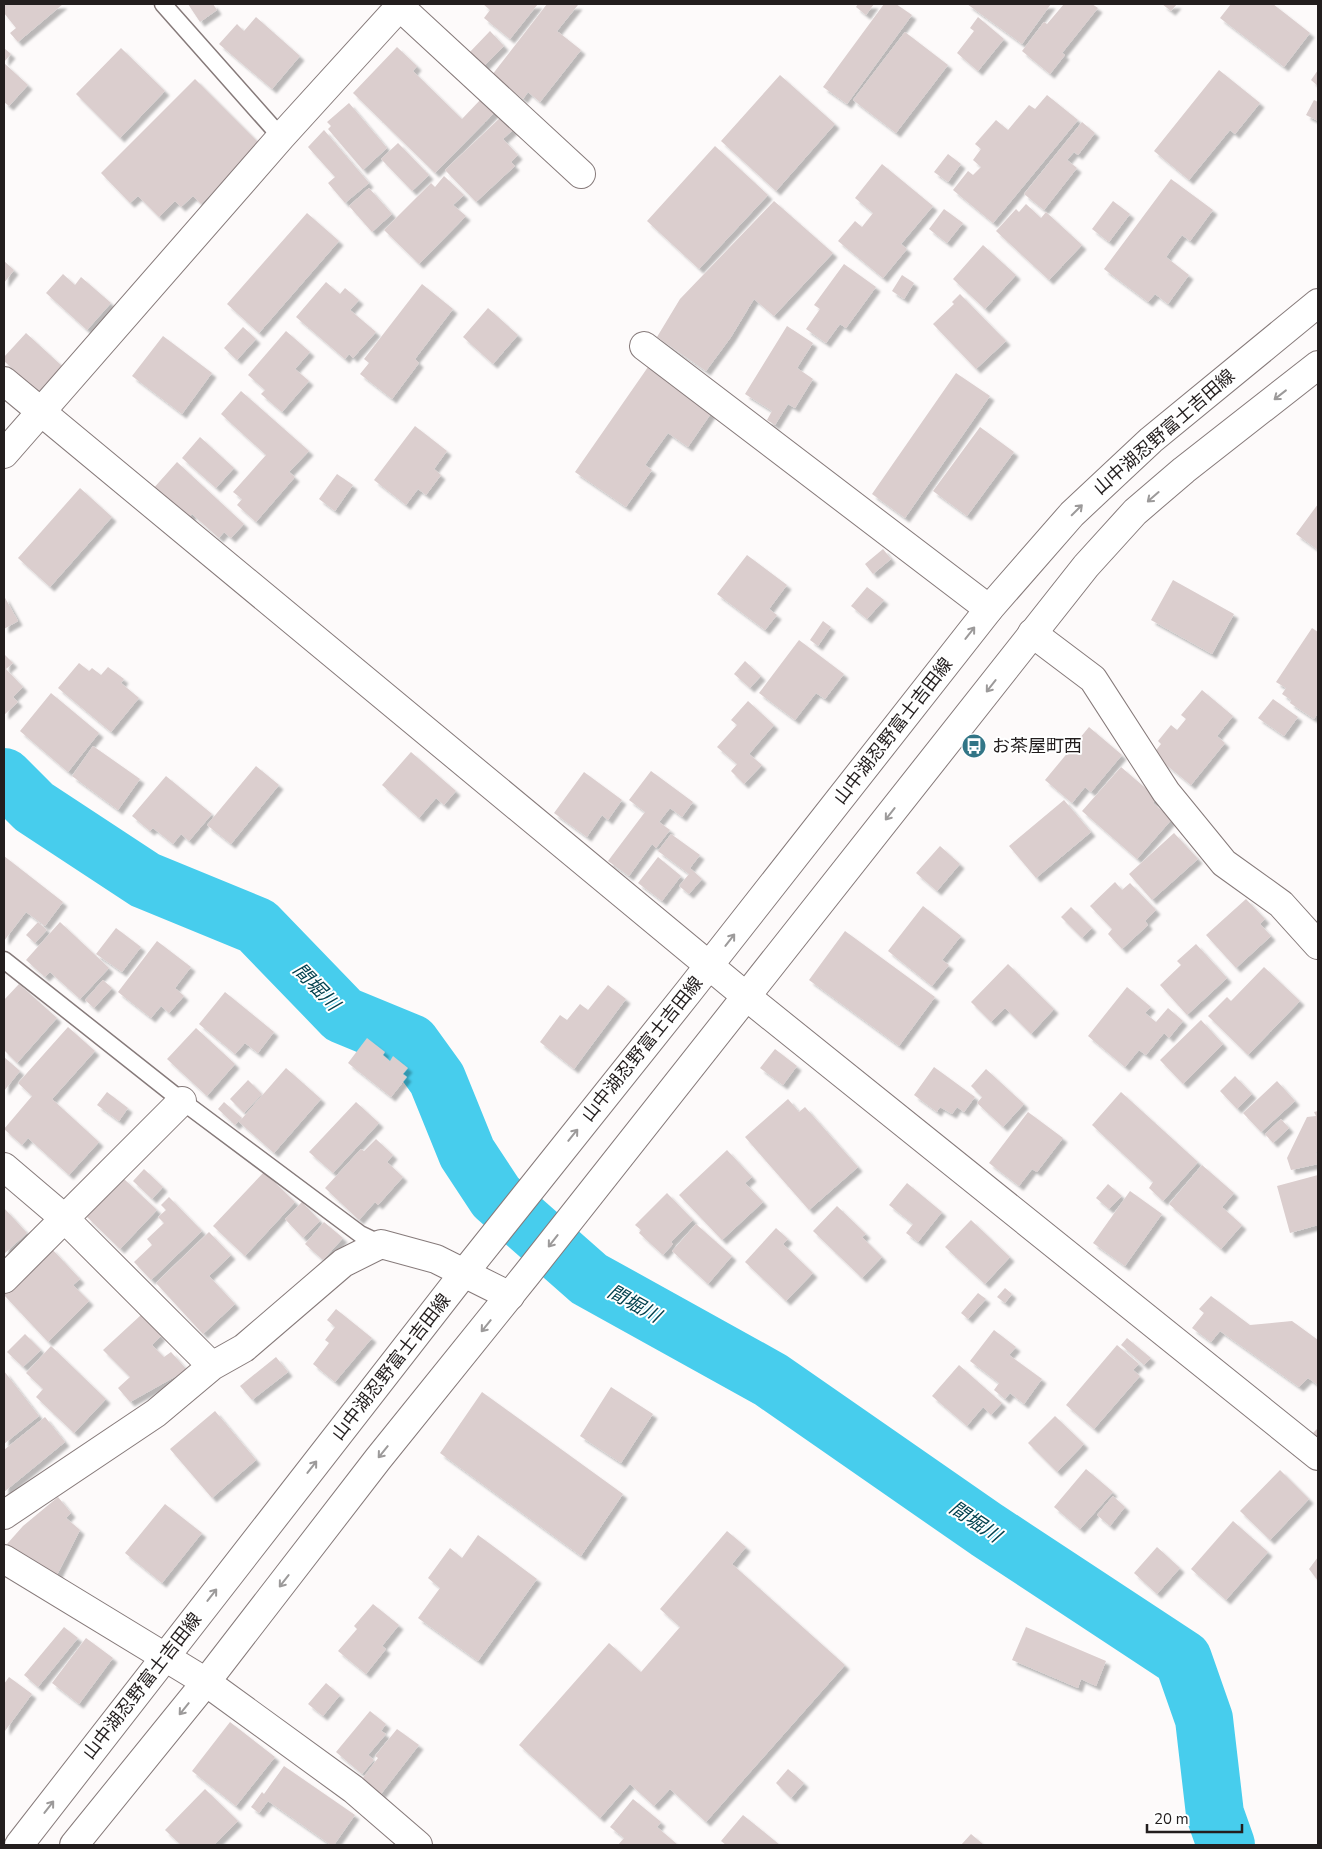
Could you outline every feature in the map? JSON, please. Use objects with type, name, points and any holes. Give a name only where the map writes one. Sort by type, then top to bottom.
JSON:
[{"type":"street","points":[[4,454],[43,412],[281,137],[400,5],[581,174]]},
{"type":"street","name":"山中湖忍野富士吉田線","points":[[19,1845],[464,1273],[709,966],[989,609],[1072,514],[1151,440],[1318,303]]},
{"type":"street","points":[[644,346],[989,609]]},
{"type":"street","points":[[74,1845],[206,1682],[378,1459],[510,1296],[1086,566],[1135,512],[1184,470],[1318,365]]},
{"type":"street","points":[[4,381],[709,966],[1318,1456]]},
{"type":"street","points":[[1032,633],[1093,679],[1166,792],[1224,863],[1280,904],[1318,945]]},
{"type":"street","points":[[4,1279],[182,1101]]},
{"type":"street","points":[[4,1167],[64,1218],[212,1366]]},
{"type":"street","points":[[4,1515],[156,1414],[212,1366],[244,1348],[344,1263],[381,1244],[436,1259],[510,1296]]},
{"type":"street","points":[[4,1559],[206,1682],[353,1789],[418,1845]]},
{"type":"lane","points":[[163,4],[281,137]]},
{"type":"lane","points":[[4,960],[182,1101],[360,1234],[381,1244]]},
{"type":"building","points":[[4,4],[63,4],[18,42],[10,33],[16,28],[4,13]]},
{"type":"building","points":[[188,4],[213,4],[217,10],[200,22]]},
{"type":"building","points":[[483,4],[538,4],[510,39],[484,18],[490,10]]},
{"type":"building","points":[[547,4],[578,5],[557,31],[581,50],[540,102],[528,92],[523,99],[492,75]]},
{"type":"building","points":[[858,4],[874,4],[866,15],[856,7]]},
{"type":"building","points":[[884,4],[896,4],[912,15],[847,104],[823,87]]},
{"type":"building","points":[[967,4],[1051,4],[1022,44]]},
{"type":"building","points":[[1064,4],[1092,4],[1098,8],[1062,53],[1065,55],[1050,74],[1022,51],[1044,22],[1047,24]]},
{"type":"building","points":[[1162,4],[1177,4],[1171,11]]},
{"type":"building","points":[[1231,4],[1273,4],[1310,33],[1284,67],[1220,18]]},
{"type":"building","points":[[256,17],[300,56],[272,89],[219,44],[237,24],[244,31]]},
{"type":"building","points":[[978,17],[1004,39],[978,71],[957,53],[974,31],[970,28]]},
{"type":"building","points":[[490,31],[504,46],[482,68],[468,54]]},
{"type":"building","points":[[905,32],[948,65],[896,133],[853,100]]},
{"type":"building","points":[[397,47],[417,66],[413,71],[462,119],[481,99],[495,112],[435,173],[353,93]]},
{"type":"building","points":[[4,48],[11,54],[4,62]]},
{"type":"building","points":[[121,48],[165,91],[120,138],[76,94]]},
{"type":"building","points":[[4,63],[28,85],[9,106],[4,102]]},
{"type":"building","points":[[1219,70],[1260,103],[1235,134],[1230,130],[1189,180],[1154,151]]},
{"type":"building","points":[[1318,70],[1318,86],[1311,80]]},
{"type":"building","points":[[780,75],[835,124],[776,191],[721,141]]},
{"type":"building","points":[[195,79],[261,145],[201,204],[193,196],[181,207],[175,201],[159,217],[138,196],[130,203],[101,173]]},
{"type":"building","points":[[1047,95],[1078,120],[993,223],[953,190],[968,171],[973,175],[981,167],[973,160],[981,149],[975,144],[996,120],[1008,130],[1029,105],[1035,109]]},
{"type":"building","points":[[1314,100],[1318,102],[1318,121],[1306,115]]},
{"type":"building","points":[[349,103],[387,148],[363,170],[328,129],[331,126],[327,122]]},
{"type":"building","points":[[503,115],[515,128],[503,139],[518,155],[511,162],[515,166],[476,202],[445,170]]},
{"type":"building","points":[[1082,122],[1095,133],[1078,155],[1074,152],[1067,160],[1077,168],[1044,210],[1024,194]]},
{"type":"building","points":[[324,130],[369,183],[345,203],[328,183],[335,177],[308,147]]},
{"type":"building","points":[[398,143],[429,175],[412,191],[381,159]]},
{"type":"building","points":[[715,146],[768,195],[699,269],[647,221]]},
{"type":"building","points":[[948,154],[961,164],[948,182],[934,172]]},
{"type":"building","points":[[882,164],[933,206],[901,244],[907,249],[883,278],[838,241],[855,221],[862,227],[873,213],[855,198]]},
{"type":"building","points":[[444,176],[464,195],[453,205],[466,216],[419,264],[384,230],[431,183],[435,187]]},
{"type":"building","points":[[1171,179],[1213,210],[1190,241],[1182,235],[1166,257],[1189,275],[1168,304],[1155,294],[1148,302],[1104,269]]},
{"type":"building","points":[[369,188],[392,214],[372,232],[349,206]]},
{"type":"building","points":[[774,201],[833,253],[774,316],[754,299],[731,337],[706,371],[657,337],[680,299]]},
{"type":"building","points":[[1113,201],[1130,214],[1109,242],[1092,229]]},
{"type":"building","points":[[1026,204],[1041,218],[1046,212],[1082,245],[1049,280],[996,231],[1016,209],[1019,212]]},
{"type":"building","points":[[944,209],[963,223],[947,243],[929,229]]},
{"type":"building","points":[[307,213],[339,241],[259,333],[227,304]]},
{"type":"building","points":[[983,245],[1016,275],[985,309],[953,279]]},
{"type":"building","points":[[4,261],[14,270],[4,283]]},
{"type":"building","points":[[844,264],[876,287],[846,328],[840,324],[826,343],[806,329],[820,309],[814,305]]},
{"type":"building","points":[[63,274],[75,285],[81,277],[111,303],[87,330],[46,293]]},
{"type":"building","points":[[902,275],[914,283],[904,299],[892,291]]},
{"type":"building","points":[[326,282],[340,294],[345,288],[359,300],[350,310],[376,332],[353,358],[349,354],[345,359],[296,317]]},
{"type":"building","points":[[422,284],[453,309],[415,359],[419,363],[392,399],[360,374],[369,363],[364,359]]},
{"type":"building","points":[[960,294],[1006,341],[976,369],[933,324],[954,304],[952,302]]},
{"type":"building","points":[[488,308],[518,335],[493,364],[463,337]]},
{"type":"building","points":[[787,326],[813,343],[797,368],[813,379],[795,408],[788,404],[775,425],[767,420],[772,411],[745,394]]},
{"type":"building","points":[[243,327],[256,339],[237,360],[224,348]]},
{"type":"building","points":[[286,331],[310,352],[295,369],[309,381],[282,412],[261,394],[265,390],[248,375]]},
{"type":"building","points":[[26,333],[62,366],[38,392],[4,361],[4,357]]},
{"type":"building","points":[[163,336],[212,373],[182,414],[132,376]]},
{"type":"building","points":[[648,367],[712,412],[688,447],[668,433],[645,465],[652,470],[626,507],[575,472]]},
{"type":"building","points":[[956,373],[990,396],[905,518],[872,494]]},
{"type":"building","points":[[241,391],[309,451],[289,472],[295,477],[256,522],[237,505],[242,499],[233,492],[266,455],[221,414]]},
{"type":"building","points":[[415,426],[447,451],[434,469],[441,475],[426,495],[418,489],[406,505],[374,480]]},
{"type":"building","points":[[980,427],[1014,452],[967,516],[933,491]]},
{"type":"building","points":[[200,437],[234,468],[216,488],[182,458]]},
{"type":"building","points":[[177,462],[244,524],[231,538],[224,532],[219,538],[192,514],[186,521],[152,490]]},
{"type":"building","points":[[337,474],[353,485],[335,511],[319,499]]},
{"type":"building","points":[[80,488],[112,517],[50,587],[18,558]]},
{"type":"building","points":[[1318,504],[1318,550],[1296,534]]},
{"type":"building","points":[[883,549],[891,559],[873,574],[865,564]]},
{"type":"building","points":[[747,555],[787,585],[769,609],[777,615],[765,630],[717,594]]},
{"type":"building","points":[[1173,580],[1234,614],[1212,654],[1151,620]]},
{"type":"building","points":[[867,587],[884,600],[867,619],[851,606]]},
{"type":"building","points":[[4,596],[18,621],[4,629]]},
{"type":"building","points":[[823,621],[831,627],[818,646],[810,640]]},
{"type":"building","points":[[1312,628],[1318,632],[1318,713],[1314,719],[1290,703],[1291,700],[1282,694],[1286,688],[1276,682]]},
{"type":"building","points":[[799,640],[844,674],[825,699],[816,693],[795,720],[759,693]]},
{"type":"building","points":[[5,655],[13,663],[6,669],[23,687],[13,697],[18,702],[4,715]]},
{"type":"building","points":[[745,661],[761,676],[750,688],[734,674]]},
{"type":"building","points":[[79,663],[89,671],[92,668],[101,675],[108,667],[124,679],[121,683],[139,698],[111,732],[58,688]]},
{"type":"building","points":[[1202,690],[1233,716],[1217,736],[1225,743],[1191,785],[1153,754],[1161,744],[1158,741],[1171,725],[1177,730],[1186,719],[1181,715]]},
{"type":"building","points":[[51,693],[99,733],[68,772],[20,731]]},
{"type":"building","points":[[1273,699],[1298,717],[1284,736],[1258,718]]},
{"type":"building","points":[[748,701],[774,725],[749,754],[762,765],[744,784],[731,771],[737,764],[717,747],[737,725],[731,720]]},
{"type":"building","points":[[1089,727],[1122,755],[1091,792],[1085,787],[1072,803],[1045,780]]},
{"type":"building","points":[[93,746],[140,779],[118,810],[72,776]]},
{"type":"building","points":[[411,752],[456,791],[444,805],[436,798],[419,818],[382,785]]},
{"type":"building","points":[[256,766],[279,785],[231,844],[207,825]]},
{"type":"building","points":[[1121,767],[1157,798],[1153,803],[1172,819],[1137,859],[1082,811]]},
{"type":"building","points":[[651,771],[693,802],[682,817],[670,808],[659,822],[670,830],[656,848],[652,844],[629,876],[608,861],[645,812],[629,800]]},
{"type":"building","points":[[584,772],[622,800],[608,820],[602,815],[587,837],[554,813]]},
{"type":"building","points":[[166,776],[212,814],[189,841],[181,834],[173,844],[153,828],[150,831],[132,816]]},
{"type":"building","points":[[1064,800],[1091,832],[1036,878],[1009,846]]},
{"type":"building","points":[[1174,833],[1198,859],[1152,900],[1129,874]]},
{"type":"building","points":[[671,834],[700,855],[690,868],[702,879],[689,894],[679,886],[689,874],[658,851]]},
{"type":"building","points":[[940,846],[960,864],[937,891],[916,873]]},
{"type":"building","points":[[4,856],[63,902],[45,926],[26,912],[4,941]]},
{"type":"building","points":[[658,857],[681,876],[662,901],[638,883]]},
{"type":"building","points":[[1115,882],[1122,890],[1130,883],[1156,910],[1145,921],[1148,925],[1122,949],[1108,934],[1112,929],[1090,906]]},
{"type":"building","points":[[1246,899],[1265,919],[1260,924],[1271,936],[1236,968],[1206,935]]},
{"type":"building","points":[[923,906],[961,936],[942,960],[949,965],[932,986],[888,951]]},
{"type":"building","points":[[1071,907],[1092,928],[1082,938],[1061,917]]},
{"type":"building","points":[[38,922],[47,930],[35,943],[26,935]]},
{"type":"building","points":[[60,922],[109,968],[80,999],[50,972],[45,977],[26,960]]},
{"type":"building","points":[[116,928],[141,947],[122,972],[96,954]]},
{"type":"building","points":[[845,931],[935,997],[899,1046],[809,980]]},
{"type":"building","points":[[157,941],[191,967],[175,988],[184,996],[169,1013],[161,1006],[151,1018],[118,992]]},
{"type":"building","points":[[1196,944],[1227,978],[1187,1015],[1160,985],[1181,965],[1177,961]]},
{"type":"building","points":[[1008,964],[1054,1009],[1031,1034],[1005,1008],[991,1022],[971,1002]]},
{"type":"building","points":[[1264,967],[1300,1001],[1248,1055],[1208,1016],[1227,997],[1231,1001]]},
{"type":"building","points":[[103,980],[112,988],[94,1008],[85,1000]]},
{"type":"building","points":[[19,984],[57,1018],[17,1063],[4,1050],[4,1000]]},
{"type":"building","points":[[608,985],[626,999],[574,1069],[540,1042],[560,1015],[567,1020],[580,1004],[588,1010]]},
{"type":"building","points":[[1127,987],[1151,1007],[1145,1013],[1156,1022],[1168,1008],[1183,1021],[1169,1038],[1164,1033],[1146,1055],[1139,1050],[1125,1067],[1088,1036]]},
{"type":"building","points":[[225,992],[274,1032],[258,1053],[245,1043],[235,1054],[199,1024]]},
{"type":"building","points":[[1201,1020],[1223,1044],[1183,1084],[1160,1060]]},
{"type":"building","points":[[68,1027],[95,1051],[52,1099],[99,1142],[69,1175],[28,1138],[22,1145],[4,1129],[32,1096],[18,1083]]},
{"type":"building","points":[[196,1028],[235,1064],[207,1096],[167,1059]]},
{"type":"building","points":[[367,1038],[385,1052],[383,1055],[390,1061],[393,1056],[408,1068],[403,1074],[407,1077],[391,1097],[348,1063]]},
{"type":"building","points":[[775,1049],[797,1066],[783,1085],[760,1068]]},
{"type":"building","points":[[4,1057],[20,1071],[4,1091]]},
{"type":"building","points":[[934,1067],[975,1097],[964,1112],[957,1107],[952,1114],[940,1107],[937,1112],[914,1095]]},
{"type":"building","points":[[286,1068],[321,1099],[274,1153],[239,1122]]},
{"type":"building","points":[[986,1069],[1024,1104],[1003,1127],[977,1103],[982,1097],[971,1086]]},
{"type":"building","points":[[1235,1076],[1252,1094],[1237,1109],[1220,1091]]},
{"type":"building","points":[[248,1080],[262,1094],[244,1113],[230,1099]]},
{"type":"building","points":[[1277,1081],[1295,1101],[1261,1132],[1243,1113]]},
{"type":"building","points":[[107,1092],[128,1108],[119,1121],[97,1105]]},
{"type":"building","points":[[1121,1092],[1198,1162],[1163,1201],[1149,1188],[1153,1182],[1092,1125]]},
{"type":"building","points":[[788,1099],[799,1112],[805,1107],[858,1167],[809,1210],[745,1137]]},
{"type":"building","points":[[224,1102],[242,1118],[235,1125],[218,1109]]},
{"type":"building","points":[[356,1102],[379,1123],[333,1173],[309,1152]]},
{"type":"building","points":[[1318,1111],[1318,1152],[1316,1152],[1318,1164],[1291,1170],[1287,1158],[1307,1117],[1316,1116],[1314,1112]]},
{"type":"building","points":[[1028,1112],[1063,1138],[1037,1172],[1032,1169],[1019,1186],[989,1163]]},
{"type":"building","points":[[1281,1119],[1289,1128],[1273,1143],[1265,1134]]},
{"type":"building","points":[[376,1139],[393,1155],[387,1162],[403,1177],[378,1205],[375,1202],[359,1220],[325,1188],[361,1149],[364,1151]]},
{"type":"building","points":[[727,1150],[752,1177],[745,1183],[763,1202],[722,1240],[679,1195]]},
{"type":"building","points":[[1202,1165],[1234,1193],[1222,1207],[1242,1225],[1221,1249],[1169,1204]]},
{"type":"building","points":[[144,1169],[163,1187],[152,1199],[133,1181]]},
{"type":"building","points":[[264,1172],[295,1202],[245,1256],[213,1226]]},
{"type":"building","points":[[1318,1175],[1318,1225],[1290,1233],[1277,1186]]},
{"type":"building","points":[[123,1178],[157,1210],[120,1249],[87,1217]]},
{"type":"building","points":[[907,1183],[942,1212],[918,1242],[906,1233],[913,1224],[889,1205]]},
{"type":"building","points":[[1108,1184],[1122,1196],[1109,1209],[1096,1198]]},
{"type":"building","points":[[1130,1191],[1162,1214],[1125,1266],[1093,1243]]},
{"type":"building","points":[[667,1193],[693,1220],[671,1242],[673,1244],[663,1255],[639,1233],[641,1230],[635,1225]]},
{"type":"building","points":[[169,1197],[202,1231],[151,1280],[134,1262],[152,1245],[147,1239],[164,1223],[158,1217],[166,1210],[161,1205]]},
{"type":"building","points":[[302,1202],[320,1221],[303,1238],[285,1219]]},
{"type":"building","points":[[837,1206],[866,1234],[862,1237],[882,1257],[862,1278],[813,1231]]},
{"type":"building","points":[[4,1208],[27,1233],[4,1254]]},
{"type":"building","points":[[971,1220],[1010,1257],[985,1284],[945,1247]]},
{"type":"building","points":[[324,1222],[343,1238],[323,1260],[305,1244]]},
{"type":"building","points":[[696,1224],[732,1256],[708,1284],[672,1251]]},
{"type":"building","points":[[776,1228],[788,1239],[783,1244],[813,1273],[786,1301],[745,1262]]},
{"type":"building","points":[[209,1232],[231,1255],[209,1276],[235,1304],[203,1334],[156,1283]]},
{"type":"building","points":[[51,1248],[80,1279],[73,1285],[89,1301],[48,1342],[4,1295]]},
{"type":"building","points":[[1005,1288],[1012,1294],[1005,1303],[997,1297]]},
{"type":"building","points":[[978,1293],[986,1299],[968,1319],[961,1313]]},
{"type":"building","points":[[1211,1296],[1250,1325],[1292,1321],[1318,1340],[1318,1385],[1308,1378],[1299,1387],[1220,1331],[1211,1342],[1192,1328],[1204,1313],[1199,1309]]},
{"type":"building","points":[[336,1309],[372,1338],[335,1382],[313,1364],[329,1343],[325,1340],[335,1327],[327,1320]]},
{"type":"building","points":[[141,1315],[161,1336],[152,1345],[164,1357],[171,1352],[187,1370],[130,1402],[118,1388],[130,1377],[103,1350]]},
{"type":"building","points":[[994,1330],[1016,1347],[1009,1355],[1042,1379],[1024,1404],[1010,1393],[1005,1399],[994,1390],[999,1383],[970,1361]]},
{"type":"building","points":[[25,1334],[41,1350],[23,1367],[7,1352]]},
{"type":"building","points":[[1127,1338],[1151,1358],[1144,1365],[1121,1345]]},
{"type":"building","points":[[1117,1345],[1139,1364],[1133,1370],[1140,1376],[1094,1429],[1066,1405]]},
{"type":"building","points":[[51,1346],[106,1399],[74,1433],[36,1397],[43,1389],[26,1373]]},
{"type":"building","points":[[276,1357],[288,1372],[252,1400],[240,1386]]},
{"type":"building","points":[[959,1365],[1002,1403],[991,1415],[983,1407],[967,1426],[932,1396]]},
{"type":"building","points":[[4,1371],[39,1416],[4,1444]]},
{"type":"building","points":[[611,1387],[653,1414],[621,1463],[580,1436]]},
{"type":"building","points":[[482,1392],[623,1494],[581,1556],[440,1453]]},
{"type":"building","points":[[215,1411],[256,1460],[212,1498],[170,1449]]},
{"type":"building","points":[[1055,1416],[1084,1444],[1057,1472],[1028,1443]]},
{"type":"building","points":[[45,1417],[65,1442],[4,1492],[4,1450]]},
{"type":"building","points":[[1318,1428],[1318,1438],[1313,1433]]},
{"type":"building","points":[[1086,1469],[1113,1492],[1080,1529],[1054,1507]]},
{"type":"building","points":[[1280,1470],[1309,1499],[1270,1540],[1240,1511]]},
{"type":"building","points":[[1113,1496],[1125,1507],[1110,1526],[1097,1515]]},
{"type":"building","points":[[58,1497],[71,1513],[66,1518],[80,1530],[55,1579],[7,1544],[23,1526]]},
{"type":"building","points":[[165,1504],[202,1533],[162,1583],[125,1553]]},
{"type":"building","points":[[1233,1521],[1268,1552],[1226,1600],[1191,1569]]},
{"type":"building","points":[[727,1531],[746,1547],[732,1564],[845,1665],[706,1822],[670,1789],[654,1806],[630,1784],[600,1818],[519,1745],[609,1643],[641,1672],[680,1627],[660,1609]]},
{"type":"building","points":[[478,1535],[537,1579],[478,1661],[418,1618],[440,1588],[428,1578],[450,1548],[462,1558]]},
{"type":"building","points":[[1157,1547],[1180,1568],[1157,1594],[1134,1573]]},
{"type":"building","points":[[1318,1557],[1318,1581],[1309,1569]]},
{"type":"building","points":[[373,1604],[399,1625],[382,1646],[386,1649],[366,1674],[338,1651],[357,1629],[354,1626]]},
{"type":"building","points":[[64,1627],[78,1638],[38,1687],[24,1675]]},
{"type":"building","points":[[1026,1627],[1106,1661],[1096,1686],[1081,1679],[1078,1688],[1012,1660]]},
{"type":"building","points":[[86,1638],[113,1658],[79,1704],[52,1683]]},
{"type":"building","points":[[9,1677],[32,1694],[5,1731],[4,1684]]},
{"type":"building","points":[[326,1683],[340,1695],[323,1716],[308,1704]]},
{"type":"building","points":[[370,1711],[386,1724],[381,1731],[386,1734],[368,1755],[374,1760],[362,1774],[336,1752]]},
{"type":"building","points":[[230,1722],[275,1757],[236,1806],[192,1771]]},
{"type":"building","points":[[397,1729],[419,1745],[381,1794],[362,1779],[378,1758],[375,1756]]},
{"type":"building","points":[[284,1766],[355,1815],[334,1845],[331,1845],[268,1801],[259,1813],[251,1807],[262,1792],[264,1794]]},
{"type":"building","points":[[788,1769],[804,1783],[791,1798],[776,1783]]},
{"type":"building","points":[[205,1789],[238,1821],[214,1845],[181,1845],[165,1830]]},
{"type":"building","points":[[633,1799],[661,1822],[657,1827],[678,1845],[618,1845],[624,1838],[610,1827]]},
{"type":"building","points":[[743,1815],[780,1845],[726,1845],[721,1841]]},
{"type":"building","points":[[971,1834],[984,1845],[961,1845]]},
{"type":"waterway","name":"間堀川","points":[[4,777],[34,807],[145,880],[257,926],[343,1015],[411,1043],[437,1079],[467,1153],[496,1197],[589,1279],[771,1380],[987,1530],[1183,1659],[1204,1719],[1215,1814],[1226,1845]]},
{"type":"place","name":"お茶屋町西","points":[[974,746]]}]
